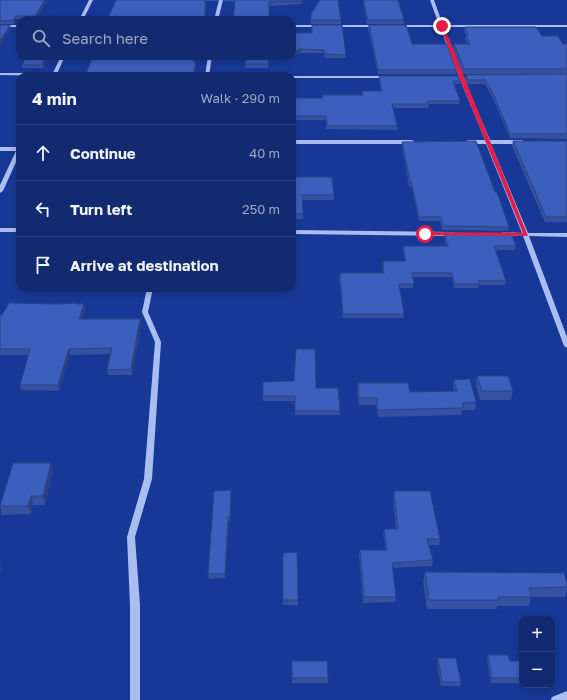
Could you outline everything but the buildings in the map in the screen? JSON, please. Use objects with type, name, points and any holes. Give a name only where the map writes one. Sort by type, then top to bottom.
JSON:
[{"type":"street","points":[[83,16],[91,0]]},
{"type":"street","points":[[217,16],[221,0]]},
{"type":"street","points":[[432,0],[461,77],[526,235],[566,342]]},
{"type":"street","points":[[0,26],[16,26]]},
{"type":"street","points":[[296,26],[324,26]]},
{"type":"street","points":[[331,26],[386,26]]},
{"type":"street","points":[[394,26],[567,26]]},
{"type":"street","points":[[55,72],[61,60]]},
{"type":"street","points":[[208,72],[209,60]]},
{"type":"street","points":[[0,74],[16,74]]},
{"type":"street","points":[[296,77],[392,77]]},
{"type":"street","points":[[453,77],[468,77]]},
{"type":"street","points":[[296,142],[417,142]]},
{"type":"street","points":[[464,142],[527,142]]},
{"type":"street","points":[[0,149],[16,148]]},
{"type":"street","points":[[0,191],[16,157]]},
{"type":"street","points":[[0,230],[16,230]]},
{"type":"street","points":[[296,232],[456,234]]},
{"type":"street","points":[[495,234],[567,235]]},
{"type":"street","points":[[135,700],[135,605],[131,537],[148,479],[158,342],[145,312],[149,292]]},
{"type":"street","points":[[556,700],[567,696]]},
{"type":"route","points":[[425,234],[526,235],[461,77],[442,26]]}]
